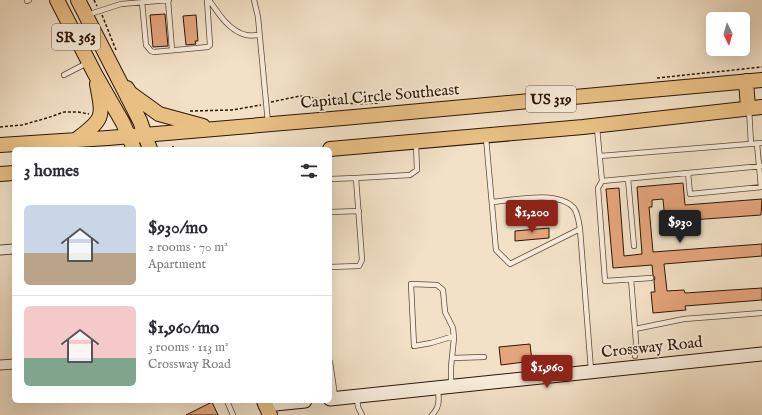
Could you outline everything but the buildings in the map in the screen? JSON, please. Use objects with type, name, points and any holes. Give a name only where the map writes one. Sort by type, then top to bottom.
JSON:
[{"type":"main road","name":"SR 363","points":[[57,0],[92,68],[123,123],[133,147]]},
{"type":"main road","name":"SR 363","points":[[78,0],[140,121],[149,147]]},
{"type":"main road","points":[[77,139],[96,123],[102,111],[92,68]]},
{"type":"main road","points":[[114,71],[130,93],[159,114],[213,129]]},
{"type":"main road","name":"Capital Circle Southeast","points":[[0,145],[213,129],[762,80]]},
{"type":"main road","points":[[746,81],[755,107]]},
{"type":"main road","name":"US 319","points":[[332,149],[597,126],[755,107]]},
{"type":"main road","points":[[0,174],[12,173]]},
{"type":"street","points":[[0,250],[12,249]]},
{"type":"street","name":"Crossway Road","points":[[333,398],[762,354]]},
{"type":"street","points":[[0,365],[12,364]]},
{"type":"street","points":[[265,405],[285,403]]},
{"type":"lane","points":[[86,16],[99,10],[121,4],[169,0],[172,50]]},
{"type":"lane","points":[[142,2],[146,45],[147,49],[154,52],[206,48],[210,45],[208,0]]},
{"type":"lane","points":[[208,0],[219,16],[234,29],[246,35],[260,35]]},
{"type":"lane","points":[[254,0],[260,35],[268,124]]},
{"type":"lane","points":[[64,75],[92,68]]},
{"type":"lane","points":[[688,173],[690,194],[762,187],[757,144],[755,107]]},
{"type":"lane","points":[[597,126],[602,181],[598,188],[605,281],[651,278]]},
{"type":"lane","points":[[486,136],[496,250],[510,264],[580,229]]},
{"type":"lane","points":[[332,179],[410,175],[417,170],[416,142]]},
{"type":"lane","points":[[600,156],[757,144]]},
{"type":"lane","points":[[602,181],[760,166]]},
{"type":"lane","points":[[332,267],[359,266],[362,260],[356,178]]},
{"type":"lane","points":[[628,179],[634,246]]},
{"type":"lane","points":[[492,202],[556,198],[574,208],[578,216],[580,229],[591,372]]},
{"type":"lane","points":[[332,212],[359,211]]},
{"type":"lane","points":[[631,279],[636,342],[635,356]]},
{"type":"lane","points":[[435,414],[438,408],[439,399],[445,387],[453,358],[454,336],[453,328],[445,312],[443,290],[436,285],[411,284],[414,346],[431,343],[454,336]]},
{"type":"lane","points":[[635,329],[684,319],[762,313]]},
{"type":"lane","points":[[453,358],[484,357]]},
{"type":"lane","points":[[332,386],[333,398]]},
{"type":"lane","points":[[356,396],[358,408],[362,415]]},
{"type":"lane","points":[[228,403],[233,415]]},
{"type":"path","points":[[94,0],[117,53]]},
{"type":"path","points":[[654,78],[762,67]]},
{"type":"path","points":[[272,102],[300,96],[355,104],[385,103]]},
{"type":"path","points":[[187,111],[232,110],[260,105]]},
{"type":"path","points":[[0,127],[22,125],[64,112],[90,114]]}]
